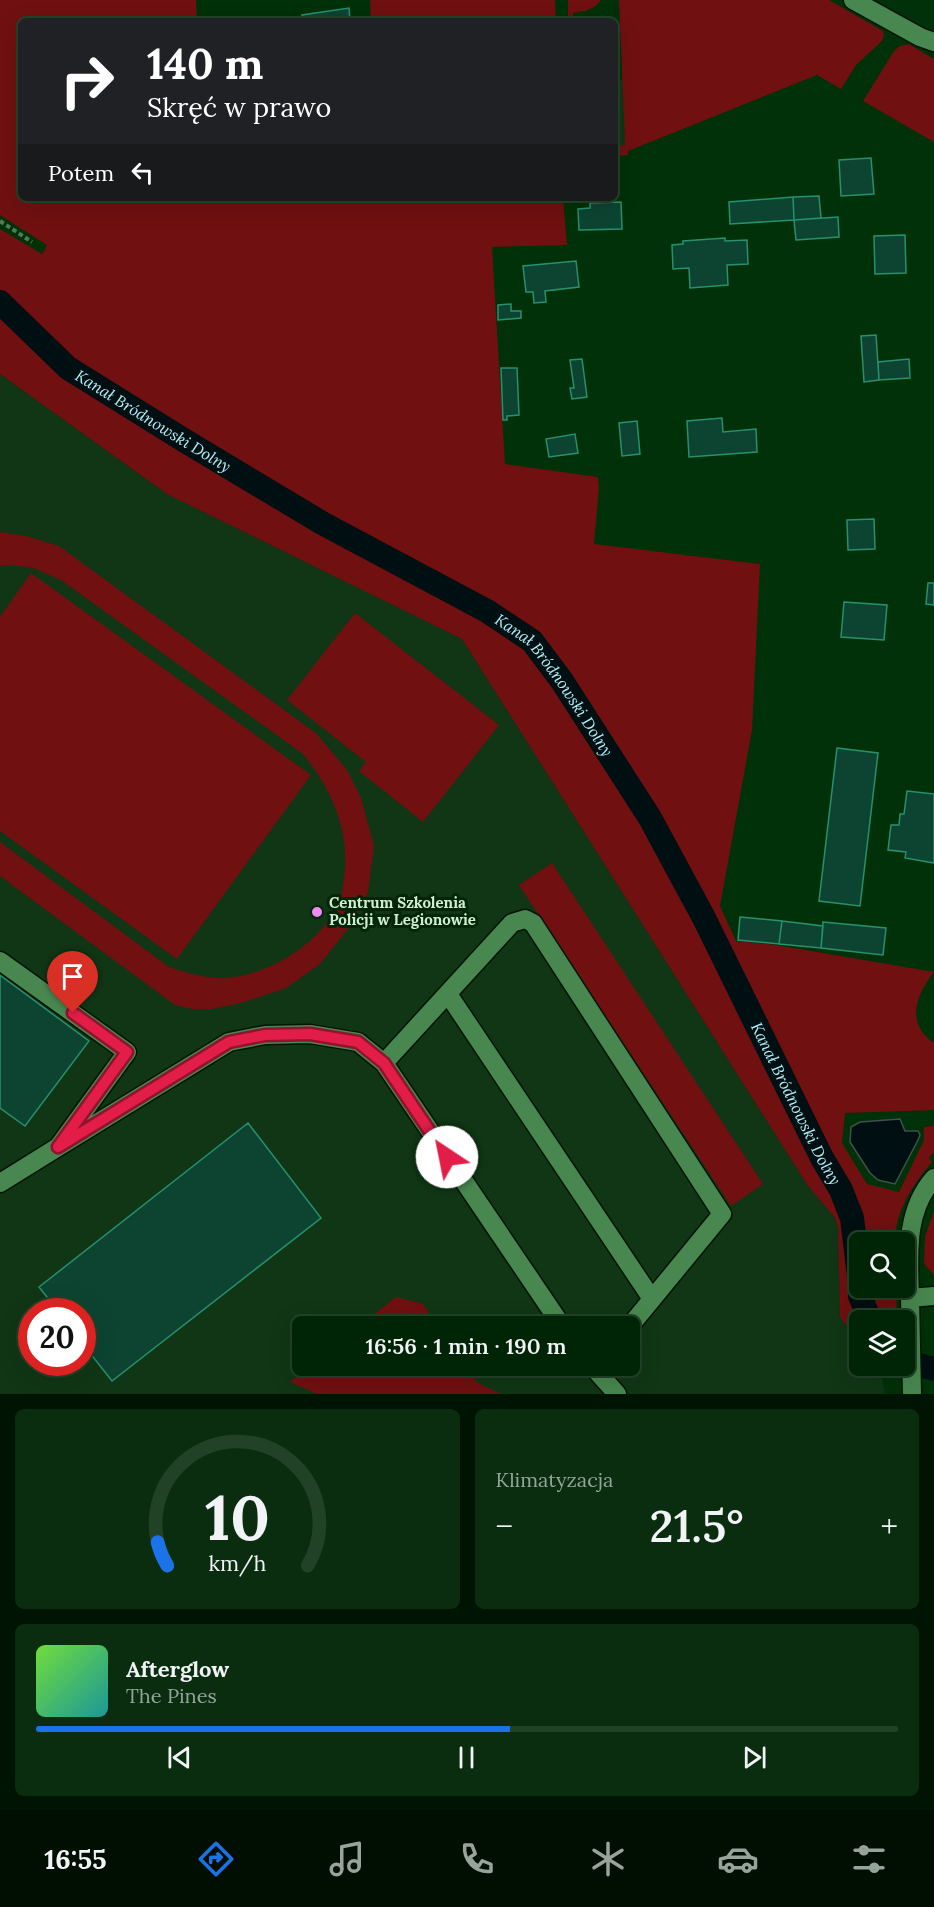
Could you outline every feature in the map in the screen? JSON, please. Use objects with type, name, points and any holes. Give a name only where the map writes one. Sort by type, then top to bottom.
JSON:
[{"type":"street","points":[[853,0],[920,37],[934,42]]},
{"type":"street","points":[[384,1063],[512,923],[525,919],[533,923],[722,1214],[638,1316]]},
{"type":"street","points":[[0,961],[127,1052],[58,1147]]},
{"type":"street","points":[[448,994],[652,1299]]},
{"type":"street","points":[[0,1183],[229,1042],[265,1035],[310,1034],[358,1042],[384,1063],[555,1316]]},
{"type":"street","points":[[909,1232],[918,1205],[934,1178]]},
{"type":"street","points":[[915,1298],[934,1296]]},
{"type":"street","points":[[910,1298],[912,1390]]},
{"type":"street","points":[[601,1376],[617,1394]]},
{"type":"path","points":[[0,221],[32,242]]},
{"type":"shaded area","points":[[0,0],[196,0],[197,18],[18,18],[18,201],[563,201],[567,245],[492,247],[505,464],[598,477],[594,544],[760,564],[752,730],[720,906],[736,941],[776,945],[934,972],[922,990],[916,1009],[919,1027],[934,1043],[934,1110],[845,1113],[842,1143],[867,1184],[899,1192],[924,1140],[924,1127],[934,1126],[934,1152],[929,1158],[932,1162],[906,1199],[896,1232],[849,1232],[849,1298],[896,1298],[897,1310],[849,1310],[849,1329],[840,1317],[838,1227],[835,1218],[808,1186],[462,639],[167,494],[0,374],[0,229],[42,254],[47,245],[0,215]]},
{"type":"shaded area","points":[[370,0],[555,0],[556,18],[371,18]]},
{"type":"shaded area","points":[[568,0],[601,0],[592,8],[573,13],[573,18],[568,18]]},
{"type":"shaded area","points":[[619,0],[829,0],[883,31],[882,41],[856,65],[841,89],[817,75],[628,151],[628,155],[618,156],[618,146],[625,145]]},
{"type":"shaded area","points":[[909,44],[934,59],[934,142],[863,101],[894,51],[900,46]]},
{"type":"shaded area","points":[[618,80],[623,80],[625,146],[618,146]]},
{"type":"shaded area","name":"Centrum Szkolenia Policji w Legionowie","points":[[0,374],[167,494],[462,639],[808,1186],[835,1218],[838,1227],[840,1317],[849,1329],[849,1376],[882,1376],[885,1394],[0,1394]]},
{"type":"shaded area","points":[[0,532],[26,536],[59,546],[317,734],[347,770],[361,798],[374,846],[368,892],[354,921],[320,964],[286,988],[241,1003],[211,1009],[192,1009],[175,1005],[0,876],[0,842],[169,967],[205,977],[227,978],[260,970],[277,963],[307,943],[320,931],[331,917],[342,894],[345,849],[332,799],[303,754],[61,580],[31,567],[0,565]]},
{"type":"shaded area","points":[[31,573],[311,775],[177,959],[0,831],[0,617]]},
{"type":"shaded area","points":[[355,613],[499,725],[423,822],[359,771],[366,762],[287,700]]},
{"type":"shaded area","points":[[552,863],[763,1184],[731,1206],[519,885]]},
{"type":"shaded area","points":[[900,1119],[905,1131],[918,1131],[920,1135],[895,1184],[878,1180],[870,1173],[850,1142],[851,1127],[860,1122]]},
{"type":"shaded area","points":[[934,1211],[934,1275],[924,1264],[925,1236]]},
{"type":"shaded area","points":[[396,1297],[423,1304],[431,1316],[372,1316]]},
{"type":"shaded area","points":[[297,1376],[473,1376],[477,1382],[500,1394],[317,1394],[290,1382]]},
{"type":"building","points":[[349,8],[350,18],[302,18],[302,15]]},
{"type":"building","points":[[871,158],[874,194],[841,196],[839,160]]},
{"type":"building","points":[[819,196],[821,218],[794,220],[793,197]]},
{"type":"building","points":[[793,197],[794,220],[730,224],[729,202]]},
{"type":"building","points":[[621,202],[622,229],[579,230],[578,209],[590,208],[590,203]]},
{"type":"building","points":[[838,217],[839,237],[796,240],[794,220]]},
{"type":"building","points":[[905,235],[906,273],[875,274],[874,236]]},
{"type":"building","points":[[725,238],[725,241],[747,240],[748,264],[727,265],[728,285],[690,288],[689,268],[673,269],[672,245],[683,244],[683,241]]},
{"type":"building","points":[[576,261],[579,287],[545,291],[546,302],[534,303],[533,292],[526,292],[523,266]]},
{"type":"building","points":[[511,304],[511,311],[521,311],[521,318],[498,320],[498,305]]},
{"type":"building","points":[[876,335],[879,380],[864,382],[861,336]]},
{"type":"building","points":[[582,359],[587,397],[572,399],[570,388],[574,388],[570,360]]},
{"type":"building","points":[[909,359],[910,378],[879,380],[878,362]]},
{"type":"building","points":[[501,368],[517,368],[519,415],[507,416],[507,420],[503,420]]},
{"type":"building","points":[[722,418],[723,432],[756,429],[757,452],[689,457],[687,421]]},
{"type":"building","points":[[637,421],[640,454],[622,456],[619,423]]},
{"type":"building","points":[[575,434],[578,453],[549,457],[546,439]]},
{"type":"building","points":[[874,519],[875,549],[848,550],[847,520]]},
{"type":"building","points":[[928,583],[934,583],[934,605],[926,604]]},
{"type":"building","points":[[844,602],[887,605],[884,640],[841,637]]},
{"type":"building","points":[[837,748],[878,753],[860,906],[819,901]]},
{"type":"building","points":[[907,791],[934,794],[934,863],[905,858],[906,852],[888,850],[891,825],[899,825],[900,814],[904,814]]},
{"type":"building","points":[[740,917],[782,921],[779,944],[738,940]]},
{"type":"building","points":[[782,921],[823,926],[821,948],[779,944]]},
{"type":"building","points":[[823,922],[886,928],[883,955],[821,948]]},
{"type":"building","points":[[0,975],[89,1041],[25,1126],[0,1108]]},
{"type":"building","points":[[248,1123],[321,1218],[112,1381],[96,1361],[96,1298],[48,1298],[39,1287]]},
{"type":"waterway","name":"Kanał Bródnowski Dolny","points":[[0,302],[68,368],[322,523],[487,611],[532,641],[562,681],[650,818],[704,918],[822,1158],[841,1190],[852,1218],[854,1232]]},
{"type":"waterway","name":"Kanał Bródnowski Dolny","points":[[861,1298],[866,1310]]},
{"type":"waterway","name":"Kanał Bródnowski Dolny","points":[[915,1364],[934,1369]]},
{"type":"place","name":"Centrum Szkolenia Policji w Legionowie","points":[[317,912]]},
{"type":"route","points":[[73,1013],[127,1052],[58,1147],[229,1042],[265,1035],[310,1034],[358,1042],[384,1063],[447,1157]]}]
